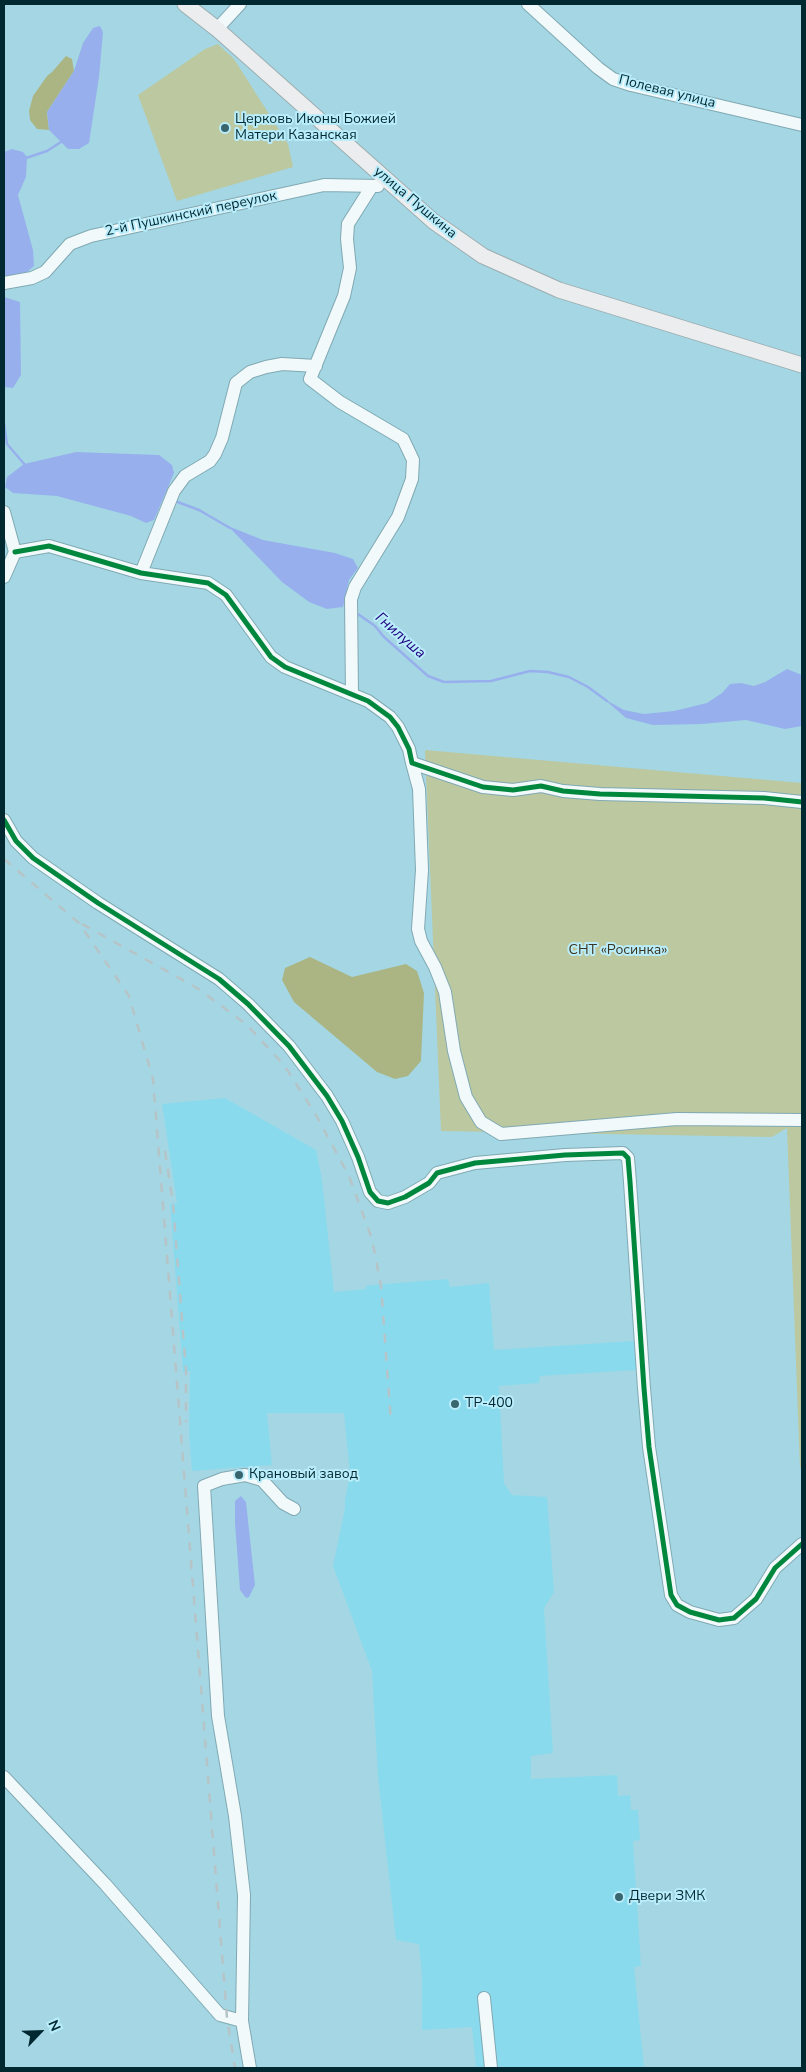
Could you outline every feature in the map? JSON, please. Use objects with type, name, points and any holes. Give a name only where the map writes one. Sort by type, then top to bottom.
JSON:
[{"type":"main road","name":"улица Пушкина","points":[[185,4],[217,29],[433,221],[483,256],[559,290],[802,365]]},
{"type":"street","points":[[217,29],[240,4]]},
{"type":"street","name":"Полевая улица","points":[[528,4],[598,68],[613,79],[631,85],[802,125]]},
{"type":"street","name":"2-й Пушкинский переулок","points":[[4,283],[32,278],[45,272],[70,244],[91,236],[324,185],[394,186]]},
{"type":"street","points":[[352,694],[351,599],[355,587],[398,517],[412,479],[413,460],[403,439],[340,402],[310,379],[344,296],[350,268],[347,239],[348,224],[372,186]]},
{"type":"street","points":[[140,573],[174,491],[185,476],[210,461],[215,454],[222,438],[236,383],[250,372],[266,367],[282,364],[316,366]]},
{"type":"street","points":[[4,512],[15,552],[4,577]]},
{"type":"street","points":[[15,552],[48,546],[140,573],[208,582],[226,595],[271,657],[286,667],[368,701],[390,717],[398,727],[409,749],[419,789],[422,870],[418,929],[421,941],[435,967],[445,992],[454,1051],[466,1097],[481,1122],[501,1134],[678,1119],[802,1120]]},
{"type":"street","points":[[412,763],[483,787],[513,790],[541,786],[563,791],[590,793],[747,797],[802,802]]},
{"type":"street","points":[[4,820],[16,841],[33,858],[98,903],[219,979],[248,1004],[289,1046],[327,1096],[342,1120],[358,1157],[370,1192],[378,1201],[388,1203],[405,1197],[429,1183],[437,1173],[475,1163],[565,1155],[623,1153],[628,1158],[631,1190],[644,1388],[650,1447],[671,1595],[677,1605],[690,1612],[719,1620],[734,1618],[756,1599],[775,1568],[802,1544]]},
{"type":"street","points":[[250,2068],[242,2021],[244,1895],[235,1816],[218,1716],[204,1486],[222,1479],[245,1475],[262,1480],[283,1503],[294,1508]]},
{"type":"street","points":[[4,1777],[106,1884],[220,2016],[242,2021]]},
{"type":"street","points":[[484,1998],[492,2068]]},
{"type":"shaded area","points":[[100,26],[103,32],[99,77],[89,143],[79,149],[68,149],[49,130],[47,112],[74,71],[83,43],[93,28]]},
{"type":"shaded area","points":[[12,149],[23,152],[27,157],[26,177],[18,195],[33,250],[34,266],[26,273],[4,277],[4,152]]},
{"type":"shaded area","points":[[4,297],[20,302],[21,375],[13,388],[4,387]]},
{"type":"shaded area","points":[[76,452],[159,455],[172,465],[174,473],[154,520],[146,523],[131,516],[57,496],[13,493],[5,487],[7,477],[24,464]]},
{"type":"shaded area","points":[[228,526],[263,540],[335,553],[353,559],[358,568],[349,580],[343,607],[327,609],[309,602],[282,582]]},
{"type":"shaded area","points":[[787,669],[802,675],[802,726],[785,729],[746,720],[702,724],[653,725],[626,718],[604,699],[624,710],[644,714],[674,711],[707,703],[722,693],[730,684],[741,683],[754,686]]},
{"type":"shaded area","points":[[225,1098],[316,1150],[322,1180],[334,1292],[366,1289],[366,1286],[373,1285],[448,1279],[450,1287],[489,1283],[494,1350],[634,1341],[636,1370],[540,1376],[539,1383],[499,1386],[504,1483],[512,1495],[547,1497],[554,1592],[544,1608],[553,1753],[531,1756],[531,1779],[617,1775],[618,1796],[630,1795],[631,1810],[638,1810],[640,1840],[633,1841],[641,1966],[634,1967],[644,2068],[476,2068],[472,2027],[422,2030],[422,1975],[419,1944],[396,1940],[378,1777],[372,1671],[333,1566],[350,1474],[344,1413],[267,1413],[272,1465],[192,1471],[189,1434],[190,1371],[183,1372],[170,1204],[177,1203],[162,1104]]},
{"type":"shaded area","points":[[241,1496],[246,1502],[255,1585],[249,1597],[246,1598],[240,1590],[235,1523],[235,1501]]},
{"type":"green space","points":[[218,44],[234,59],[288,144],[293,167],[177,201],[138,95],[205,49]]},
{"type":"green space","points":[[66,56],[72,59],[74,71],[47,112],[49,130],[37,129],[30,120],[29,111],[33,96],[47,76]]},
{"type":"green space","name":"СНТ «Росинка»","points":[[425,750],[802,783],[802,1469],[800,1468],[787,1128],[772,1137],[441,1131]]},
{"type":"green space","points":[[310,957],[352,977],[406,964],[417,971],[424,993],[421,1061],[408,1076],[395,1079],[377,1072],[294,1002],[282,980],[285,968]]},
{"type":"waterway","points":[[26,158],[47,151],[61,142]]},
{"type":"waterway","points":[[4,424],[7,444],[26,466]]},
{"type":"waterway","name":"Гнилуша","points":[[175,501],[199,510],[230,528]]},
{"type":"waterway","name":"Гнилуша","points":[[355,612],[375,626],[384,637],[428,676],[444,682],[491,681],[530,671],[548,672],[569,677],[588,687],[607,701]]},
{"type":"railway","points":[[4,859],[79,923],[129,996],[153,1079],[227,2018],[235,2068]]},
{"type":"railway","points":[[82,924],[197,988],[246,1024],[284,1065],[316,1115],[349,1176],[372,1239],[381,1286],[391,1423]]},
{"type":"railway","points":[[165,1151],[173,1204],[186,1371],[186,1422]]},
{"type":"cycle path","points":[[15,552],[49,546],[141,573],[208,583],[226,595],[271,657],[285,667],[368,701],[390,717],[398,727],[409,749],[412,763],[483,787],[513,790],[541,786],[563,791],[600,794],[764,798],[802,802]]},
{"type":"cycle path","points":[[4,820],[16,841],[33,858],[98,903],[219,979],[248,1004],[289,1046],[327,1096],[342,1121],[358,1157],[370,1192],[378,1201],[388,1203],[405,1197],[429,1183],[437,1173],[475,1163],[565,1155],[623,1153],[628,1158],[649,1447],[671,1595],[677,1605],[690,1612],[719,1620],[734,1618],[756,1599],[775,1568],[802,1544]]},
{"type":"place","name":"Церковь Иконы Божией Матери Казанская","points":[[225,128]]},
{"type":"place","name":"ТР-400","points":[[455,1404]]},
{"type":"place","name":"Крановый завод","points":[[239,1475]]},
{"type":"place","name":"Двери ЗМК","points":[[619,1897]]}]
